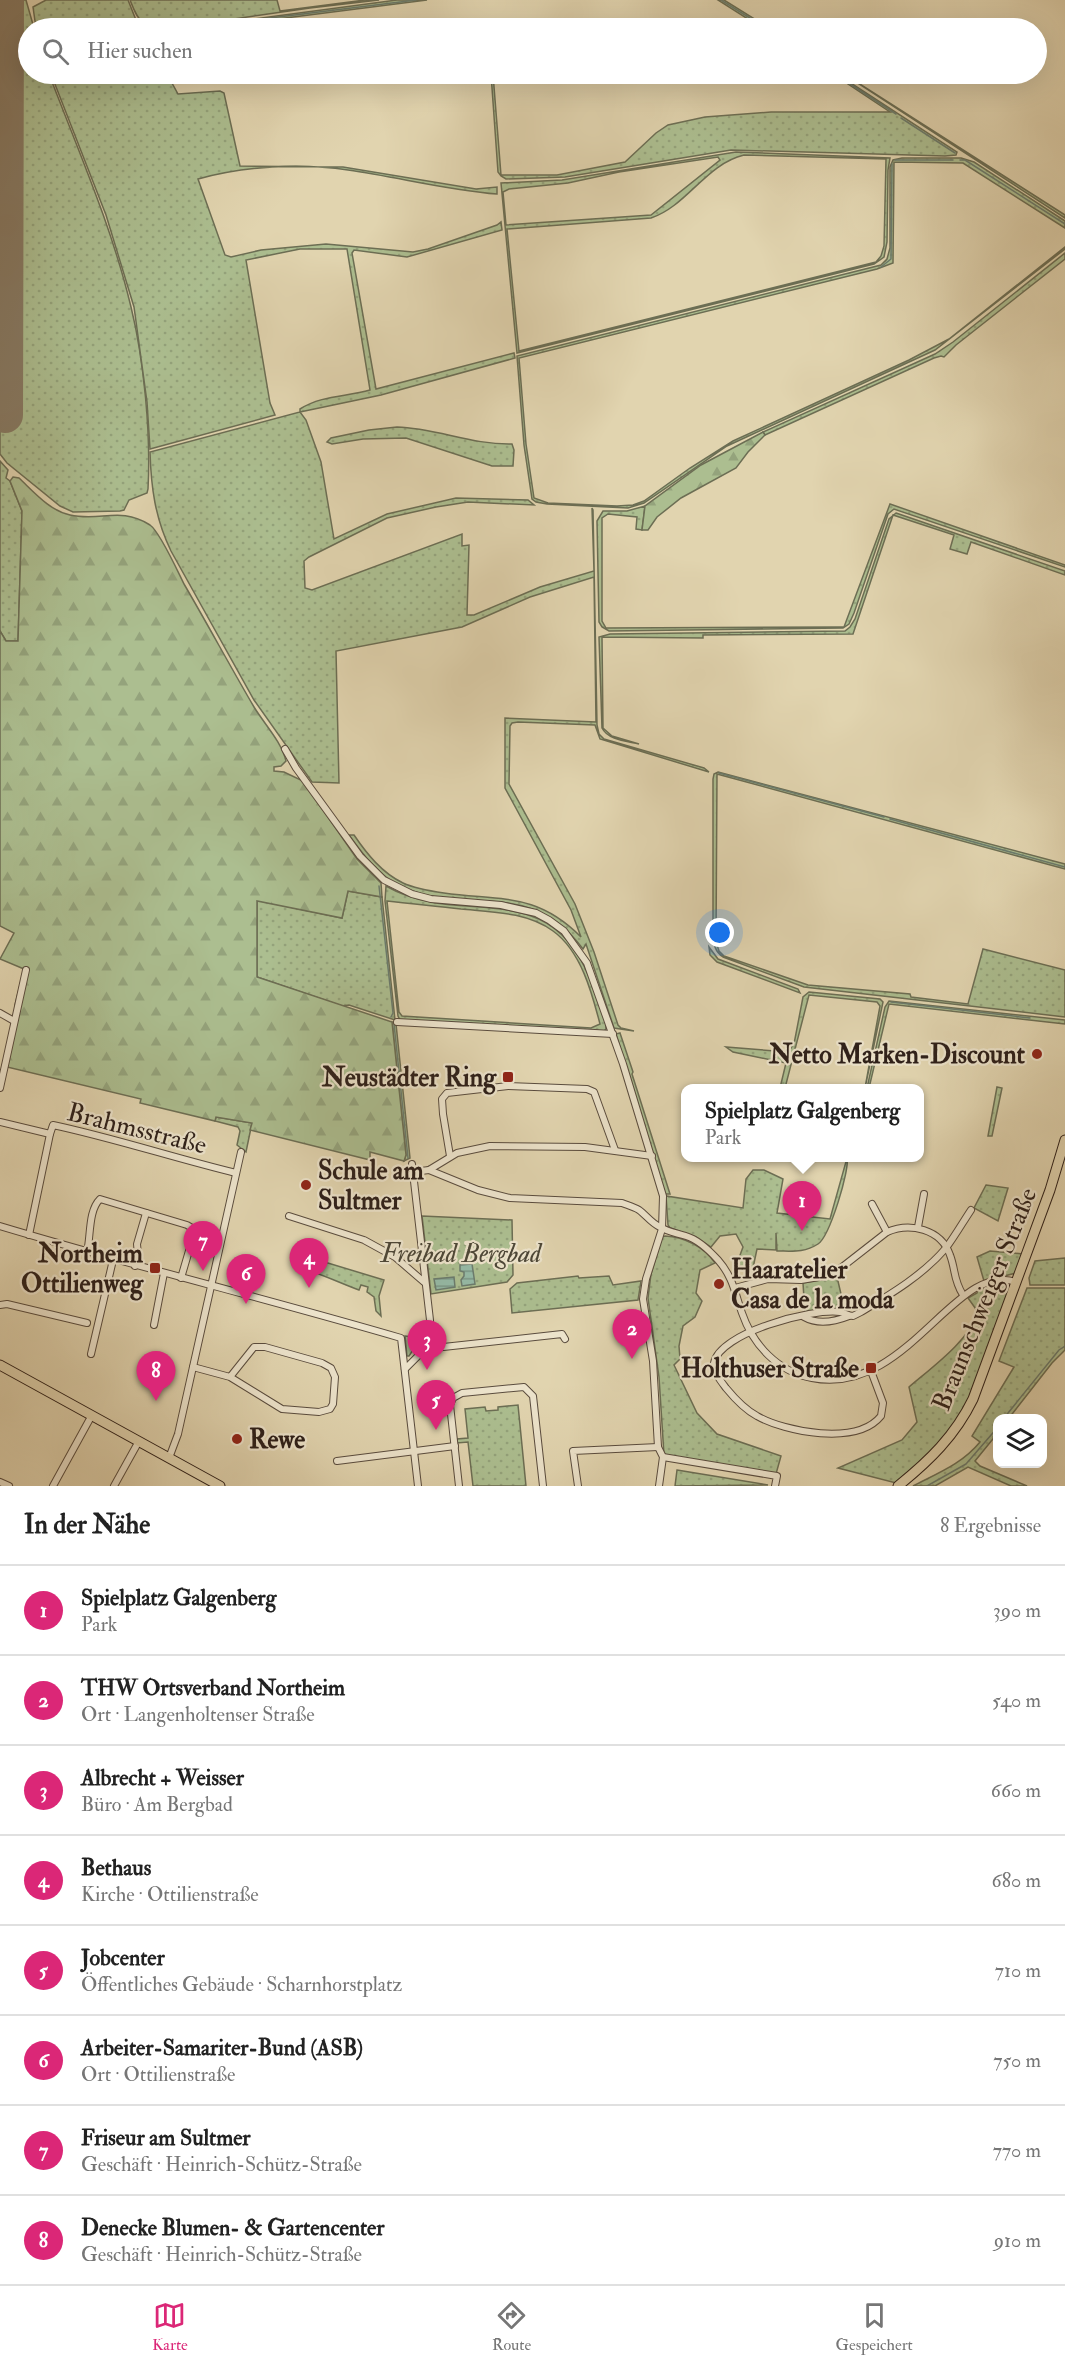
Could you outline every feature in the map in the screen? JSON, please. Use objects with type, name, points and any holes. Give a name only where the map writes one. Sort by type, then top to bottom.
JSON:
[{"type":"main road","name":"Braunschweiger Straße","points":[[898,1486],[936,1453],[952,1435],[965,1414],[982,1376],[1050,1190],[1065,1140]]},
{"type":"main road","points":[[1,1368],[220,1486]]},
{"type":"street","points":[[285,749],[296,768],[360,856],[384,880],[412,894],[431,899],[527,910],[549,920],[564,932],[587,963],[613,1034],[663,1196],[662,1228],[646,1279],[643,1299],[654,1361],[658,1447],[663,1457],[659,1486]]},
{"type":"street","points":[[0,1088],[26,970]]},
{"type":"street","points":[[0,1013],[14,1021]]},
{"type":"street","points":[[397,1022],[613,1034]]},
{"type":"street","points":[[450,1156],[442,1114],[442,1099],[447,1094],[508,1086],[587,1089],[594,1092],[615,1150]]},
{"type":"street","name":"Brahmsstraße","points":[[0,1122],[50,1134],[52,1125],[103,1135],[167,1156],[236,1173]]},
{"type":"street","points":[[29,1235],[50,1134]]},
{"type":"street","points":[[429,1170],[450,1156],[472,1148],[490,1146],[585,1147],[652,1156]]},
{"type":"street","points":[[169,1458],[177,1438],[241,1152]]},
{"type":"street","points":[[405,1369],[425,1349],[430,1326],[412,1164]]},
{"type":"street","points":[[413,1172],[429,1170],[478,1190],[510,1197],[622,1203],[638,1209],[662,1228],[693,1238],[708,1249],[729,1274],[741,1313],[761,1348],[773,1360],[799,1375],[819,1379],[840,1380],[871,1371],[901,1353],[963,1295],[987,1282],[1003,1279],[1016,1282]]},
{"type":"street","points":[[918,1227],[924,1194]]},
{"type":"street","points":[[87,1252],[91,1221],[96,1203],[100,1199],[192,1228],[193,1238],[181,1278]]},
{"type":"street","points":[[872,1204],[887,1233]]},
{"type":"street","points":[[871,1371],[884,1406],[881,1416],[871,1424],[853,1431],[820,1434],[768,1421],[741,1404],[720,1380],[714,1368],[714,1360],[718,1352],[751,1331],[771,1323],[839,1312],[849,1316],[861,1312],[912,1279],[946,1248],[972,1210]]},
{"type":"street","points":[[135,1266],[138,1255],[137,1244],[147,1213]]},
{"type":"street","points":[[289,1216],[364,1240],[395,1257],[425,1282]]},
{"type":"street","points":[[0,1226],[113,1260],[401,1338],[418,1486]]},
{"type":"street","points":[[735,1288],[768,1279],[801,1281],[825,1276],[837,1271],[887,1233],[903,1227],[918,1227],[933,1234],[946,1248],[950,1255],[956,1283],[963,1295]]},
{"type":"street","points":[[91,1354],[113,1260]]},
{"type":"street","points":[[154,1325],[164,1273]]},
{"type":"street","points":[[0,1305],[7,1304],[87,1323]]},
{"type":"street","points":[[425,1349],[562,1334],[565,1339]]},
{"type":"street","points":[[193,1367],[230,1377],[282,1409],[319,1412],[330,1409],[333,1404],[335,1377],[331,1368],[322,1363],[265,1347],[254,1347],[230,1377]]},
{"type":"street","points":[[459,1486],[450,1405],[456,1395],[525,1387],[533,1396],[543,1486]]},
{"type":"street","points":[[53,1486],[92,1415]]},
{"type":"street","points":[[114,1486],[139,1441]]},
{"type":"street","points":[[338,1461],[455,1446]]},
{"type":"street","points":[[578,1486],[573,1451],[658,1447]]},
{"type":"street","points":[[663,1457],[777,1476],[775,1486]]},
{"type":"street","points":[[0,1482],[9,1486]]},
{"type":"green space","points":[[0,0],[26,0],[31,18],[18,18],[18,84],[53,84],[104,218],[131,307],[140,350],[145,397],[149,468],[147,493],[129,500],[124,510],[73,512],[60,506],[7,463],[0,454]]},
{"type":"green space","points":[[46,0],[128,0],[135,18],[35,18],[33,7]]},
{"type":"green space","points":[[130,0],[277,0],[280,11],[379,0],[241,18],[138,18]]},
{"type":"green space","points":[[397,0],[427,0],[285,18],[262,18]]},
{"type":"green space","points":[[718,0],[724,0],[753,18],[746,18]]},
{"type":"green space","points":[[55,84],[172,84],[178,94],[220,91],[224,93],[240,166],[288,166],[235,171],[198,179],[225,255],[231,257],[261,250],[326,244],[413,252],[428,249],[501,222],[502,230],[407,257],[354,250],[352,253],[376,389],[514,353],[515,358],[381,395],[300,412],[300,409],[317,401],[370,390],[347,249],[300,249],[246,260],[270,403],[275,415],[150,449],[147,402],[134,307],[106,215]]},
{"type":"green space","points":[[492,84],[494,84],[501,175],[557,175],[625,162],[668,125],[705,117],[771,112],[890,112],[848,84],[852,84],[957,152],[956,155],[945,156],[731,150],[565,177],[506,179],[501,176],[498,172]]},
{"type":"green space","points":[[859,84],[1065,215],[1065,218]]},
{"type":"green space","points":[[736,152],[890,158],[887,242],[884,257],[874,264],[517,353],[501,183],[562,180]],"holes":[[[744,155],[886,159],[884,246],[881,256],[876,262],[519,351],[507,229],[651,218],[675,204],[718,167]],[[718,157],[720,160],[651,215],[506,225],[503,192],[509,189],[568,183],[619,172]]]},
{"type":"green space","points":[[961,158],[974,162],[1065,221],[1065,228],[963,163],[894,162],[893,263],[877,269],[519,358],[526,444],[534,498],[548,503],[617,506],[633,505],[644,501],[733,441],[909,360],[949,339],[1065,247],[1065,249],[935,350],[727,446],[644,503],[628,508],[547,504],[532,499],[524,445],[517,356],[881,265],[887,259],[890,248],[890,167],[893,160]]},
{"type":"green space","points":[[312,167],[343,167],[476,189],[497,187],[497,194],[460,190],[348,170]]},
{"type":"green space","points":[[1065,253],[1065,259],[944,357],[934,358],[765,435],[763,432],[935,354]]},
{"type":"green space","points":[[300,412],[306,420],[321,462],[334,539],[387,514],[456,498],[528,500],[534,505],[468,502],[387,518],[304,561],[305,588],[312,590],[462,534],[462,546],[469,545],[467,615],[474,615],[540,587],[594,571],[592,508],[593,510],[597,725],[599,734],[604,739],[704,768],[709,772],[600,739],[595,725],[518,722],[510,726],[509,784],[575,904],[594,952],[618,1025],[634,1031],[614,1028],[586,944],[583,949],[561,925],[538,911],[514,904],[439,898],[415,892],[390,880],[378,871],[349,835],[354,835],[388,874],[403,883],[428,891],[517,901],[533,905],[549,912],[581,937],[571,910],[505,788],[505,718],[596,722],[594,577],[530,597],[462,627],[336,651],[339,783],[312,782],[254,700],[171,551],[161,527],[155,502],[150,452]]},
{"type":"green space","points":[[397,427],[426,430],[483,442],[512,444],[513,466],[492,466],[406,438],[363,439],[332,444],[327,442],[331,438]]},
{"type":"green space","points":[[763,432],[765,435],[736,468],[681,498],[657,517],[648,530],[642,530],[645,506],[701,465]]},
{"type":"green space","points":[[0,461],[8,470],[6,478],[10,481],[22,511],[18,641],[6,641],[0,631]]},
{"type":"green space","points":[[13,477],[19,478],[42,500],[63,513],[81,517],[129,516],[139,519],[154,529],[254,707],[280,747],[286,761],[281,766],[274,767],[274,771],[284,772],[303,781],[357,859],[381,883],[382,897],[348,891],[342,918],[257,901],[257,977],[392,1022],[406,1155],[404,1161],[370,1152],[370,1160],[250,1130],[252,1123],[216,1117],[215,1121],[140,1103],[141,1099],[7,1067],[20,1006],[15,1005],[24,969],[0,959],[14,933],[0,926],[0,631],[6,641],[18,641],[22,511],[10,481]]},
{"type":"green space","points":[[890,504],[1065,565],[1065,567],[894,509],[888,514],[854,613],[849,624],[843,628],[609,631],[599,622],[597,521],[603,511],[627,511],[645,506],[642,530],[636,529],[637,517],[608,514],[602,518],[602,621],[606,628],[844,627]]},
{"type":"green space","points":[[896,513],[1065,571],[1065,575],[971,542],[967,554],[950,549],[954,535],[893,515]]},
{"type":"green space","points":[[893,516],[853,634],[703,635],[703,638],[602,637],[603,728],[612,736],[639,744],[608,735],[602,728],[599,637],[610,634],[845,631],[855,619],[889,519]]},
{"type":"green space","points":[[718,772],[1065,864],[1065,869],[717,774],[716,942],[719,951],[724,956],[808,985],[910,994],[911,997],[968,1004],[983,949],[1065,970],[1065,1017],[804,987],[723,957],[716,949],[713,932],[713,779],[714,774]]},
{"type":"green space","points":[[386,886],[415,898],[443,904],[500,909],[526,914],[550,925],[571,945],[589,977],[602,1009],[606,1029],[604,1031],[400,1020],[385,901]],"holes":[[[387,901],[497,912],[521,916],[543,925],[563,939],[578,961],[589,986],[600,1024],[591,1028],[402,1016],[399,1012]]]},
{"type":"green space","points":[[348,891],[382,897],[395,1020],[349,1005],[342,1006],[257,977],[257,900],[342,918]]},
{"type":"green space","points":[[709,947],[718,959],[798,989],[800,993],[717,962],[710,955]]},
{"type":"green space","points":[[809,992],[880,999],[883,1002],[866,1084],[880,1006],[877,1002],[809,995],[786,1084],[781,1084],[786,1063],[733,1052],[726,1047],[788,1052],[794,1044],[803,997]]},
{"type":"green space","points":[[889,1001],[1065,1020],[1065,1024],[889,1004],[870,1084],[868,1084],[885,1007]]},
{"type":"green space","points":[[392,1022],[396,1024],[410,1158],[404,1161],[406,1155]]},
{"type":"green space","points":[[620,1033],[670,1194],[665,1194],[616,1034]]},
{"type":"green space","points":[[997,1087],[1002,1088],[992,1136],[988,1136]]},
{"type":"green space","points":[[216,1117],[252,1123],[246,1152],[237,1145],[240,1131],[238,1127],[215,1121]]},
{"type":"green space","points":[[847,1162],[833,1216],[818,1244],[798,1251],[777,1251],[776,1233],[776,1250],[757,1249],[753,1268],[736,1266],[743,1247],[736,1234],[720,1236],[711,1247],[696,1237],[670,1228],[666,1196],[743,1208],[746,1179],[753,1170],[764,1170],[783,1179],[777,1213],[830,1219]]},
{"type":"green space","points":[[986,1185],[1008,1188],[998,1221],[974,1208]]},
{"type":"green space","name":"Freibad Bergbad","points":[[422,1216],[512,1220],[513,1275],[507,1282],[431,1294]]},
{"type":"green space","points":[[662,1237],[680,1238],[693,1244],[715,1263],[700,1270],[696,1293],[702,1301],[695,1317],[683,1326],[679,1346],[680,1359],[674,1365],[697,1413],[717,1434],[781,1456],[776,1474],[664,1455],[659,1377],[648,1298],[651,1274]]},
{"type":"green space","points":[[990,1251],[1023,1254],[1016,1273],[984,1281],[977,1257]]},
{"type":"green space","points":[[308,1257],[384,1280],[379,1296],[381,1316],[376,1311],[374,1297],[367,1292],[368,1287],[361,1285],[359,1290],[304,1269]]},
{"type":"green space","points":[[1065,1258],[1065,1285],[1030,1285],[1029,1278],[1035,1261]]},
{"type":"green space","points":[[578,1276],[579,1278],[609,1276],[613,1285],[641,1281],[638,1300],[512,1313],[510,1289],[517,1283]]},
{"type":"green space","points":[[837,1277],[845,1311],[805,1314],[803,1283]]},
{"type":"green space","points":[[1001,1283],[1008,1287],[1009,1293],[986,1358],[965,1406],[944,1439],[896,1483],[838,1468],[902,1440],[917,1422],[909,1387],[949,1353],[967,1333],[978,1312],[968,1298],[978,1290]]},
{"type":"green space","points":[[1027,1288],[1065,1288],[1065,1350],[1012,1414],[993,1414],[993,1439],[975,1461],[980,1466],[1027,1486],[1011,1486],[968,1467],[935,1486],[913,1486],[957,1462],[980,1442],[972,1436],[1014,1367],[999,1361]]},
{"type":"green space","points":[[405,1336],[421,1338],[409,1356],[407,1356]]},
{"type":"green space","points":[[518,1405],[526,1486],[473,1486],[468,1442],[457,1443],[457,1439],[468,1438],[465,1409],[485,1407],[486,1411]]},
{"type":"green space","points":[[677,1470],[768,1485],[675,1486]]},
{"type":"shaded area","points":[[472,1264],[475,1284],[462,1286],[461,1280],[464,1272],[460,1271],[460,1265]]},
{"type":"shaded area","points":[[454,1277],[455,1287],[436,1290],[434,1279]]},
{"type":"waterway","points":[[271,18],[416,0]]},
{"type":"waterway","points":[[721,0],[750,18]]},
{"type":"waterway","points":[[850,84],[896,114]]},
{"type":"waterway","points":[[901,118],[955,153]]},
{"type":"waterway","points":[[895,160],[953,160]]},
{"type":"waterway","points":[[960,160],[965,160],[1065,224]]},
{"type":"waterway","points":[[881,267],[891,259],[892,164]]},
{"type":"waterway","points":[[719,773],[884,817]]},
{"type":"waterway","points":[[890,819],[1065,867]]},
{"type":"waterway","points":[[379,886],[393,1013],[391,1017]]},
{"type":"waterway","points":[[891,1002],[1030,1018]]},
{"type":"waterway","points":[[394,1024],[408,1158]]},
{"type":"waterway","points":[[1007,1414],[1059,1350],[1065,1346]]},
{"type":"waterway","points":[[927,1486],[966,1464],[993,1433]]},
{"type":"runway","points":[[5,415],[6,0]]},
{"type":"place","name":"Netto Marken-Discount","points":[[1037,1054]]},
{"type":"place","name":"Neustädter Ring","points":[[508,1077]]},
{"type":"place","name":"Schule am Sultmer","points":[[306,1185]]},
{"type":"place","name":"Spielplatz Galgenberg","points":[[802,1231]]},
{"type":"place","name":"Northeim Ottilienweg","points":[[155,1268]]},
{"type":"place","name":"Friseur am Sultmer","points":[[203,1271]]},
{"type":"place","name":"Haaratelier Casa de la moda","points":[[719,1284]]},
{"type":"place","name":"Bethaus","points":[[309,1288]]},
{"type":"place","name":"Arbeiter-Samariter-Bund (ASB)","points":[[246,1304]]},
{"type":"place","name":"THW Ortsverband Northeim","points":[[632,1359]]},
{"type":"place","name":"Holthuser Straße","points":[[871,1368]]},
{"type":"place","name":"Albrecht + Weisser","points":[[427,1370]]},
{"type":"place","name":"Denecke Blumen- & Gartencenter","points":[[156,1401]]},
{"type":"place","name":"Jobcenter","points":[[436,1430]]},
{"type":"place","name":"Rewe","points":[[237,1439]]}]
